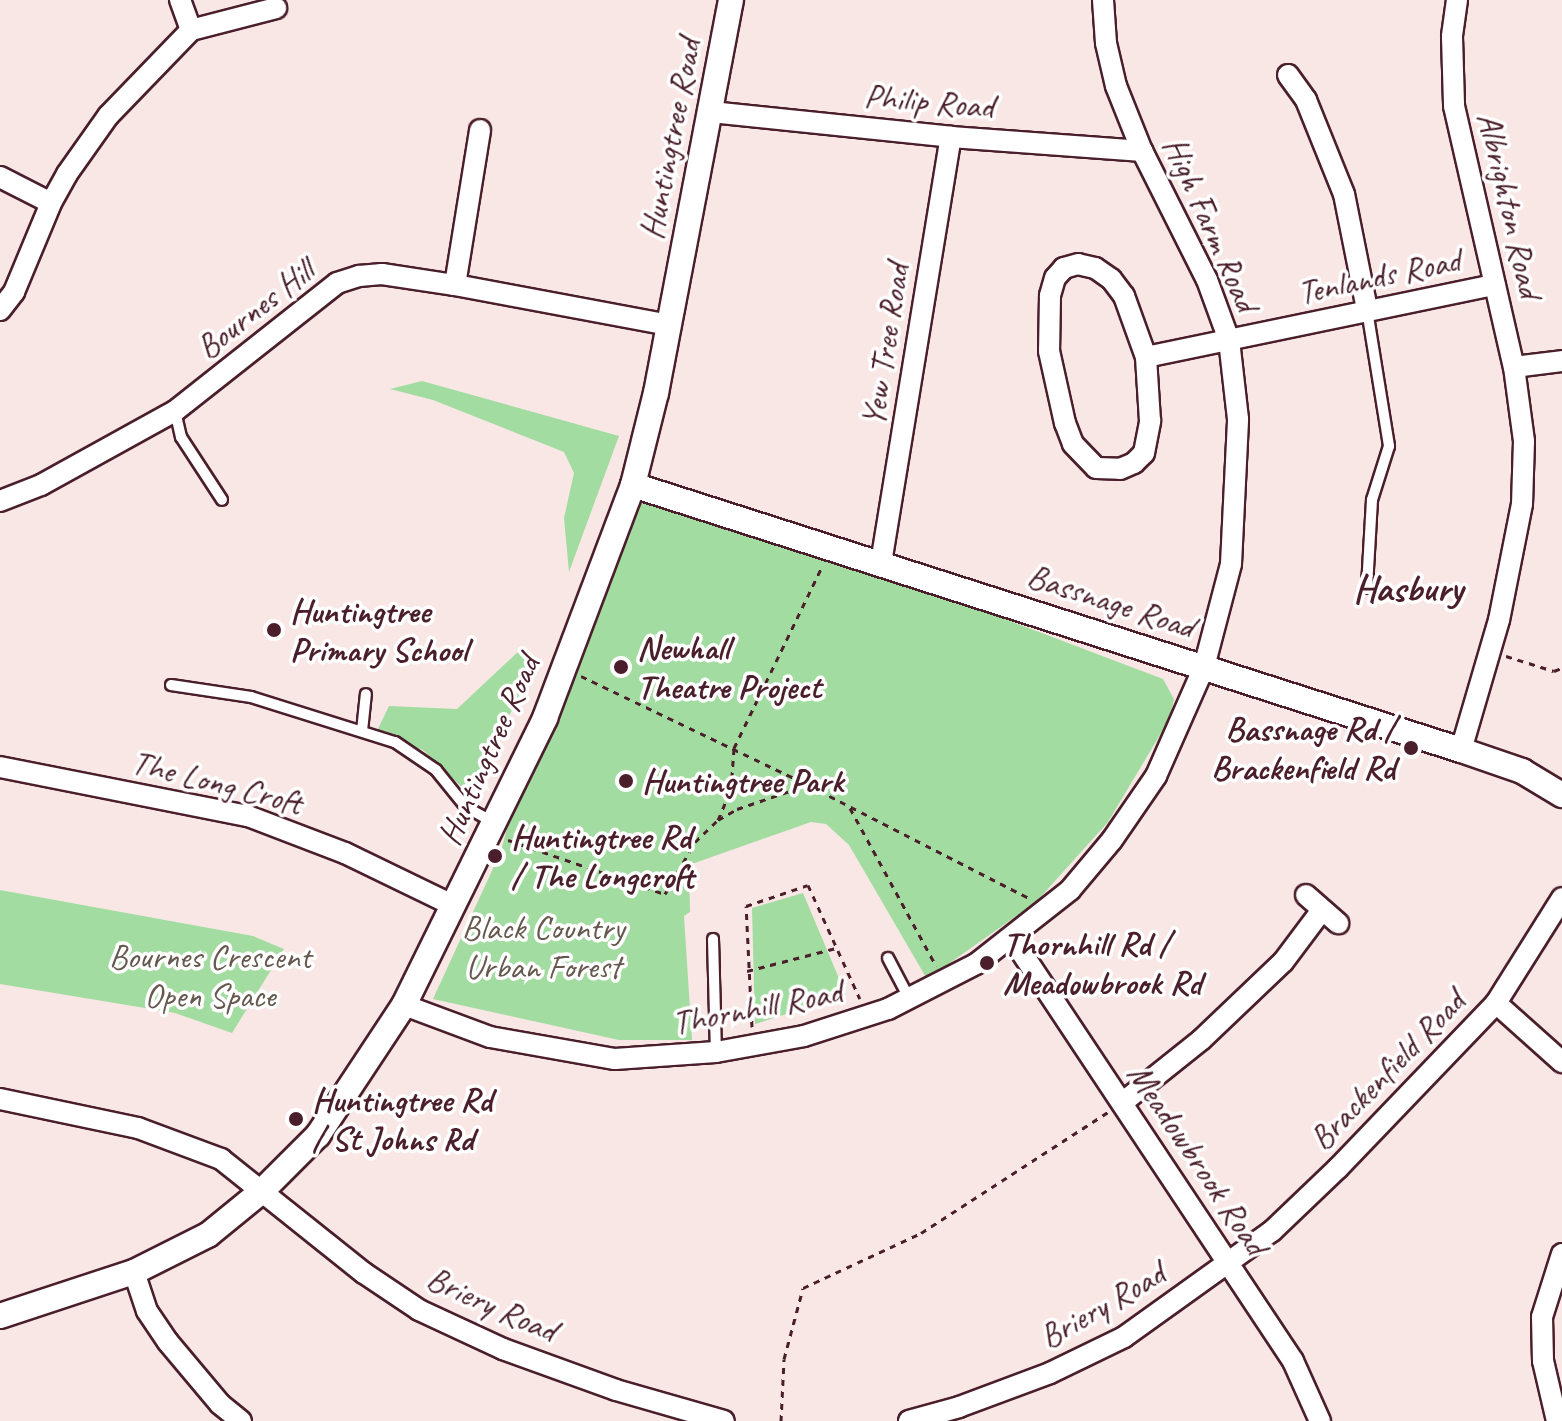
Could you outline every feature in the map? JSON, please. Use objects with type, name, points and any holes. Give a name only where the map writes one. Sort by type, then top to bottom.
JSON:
[{"type":"street","points":[[180,0],[191,30]]},
{"type":"street","name":"Huntingtree Road","points":[[0,1316],[134,1272],[208,1235],[262,1191],[318,1135],[404,1005],[545,718],[633,485],[669,325],[731,0]]},
{"type":"street","name":"High Farm Road","points":[[1103,0],[1106,43],[1116,86],[1142,151],[1207,280],[1229,340],[1238,419],[1236,507],[1231,564],[1204,667]]},
{"type":"street","name":"Albrighton Road","points":[[1457,0],[1452,37],[1454,106],[1514,367],[1524,441],[1522,504],[1491,651],[1461,750]]},
{"type":"street","points":[[0,310],[14,292],[51,203],[108,116],[191,30],[276,8]]},
{"type":"street","points":[[1288,75],[1306,100],[1344,194],[1367,309]]},
{"type":"street","name":"Philip Road","points":[[711,112],[951,137],[1142,151]]},
{"type":"street","points":[[455,285],[480,130]]},
{"type":"street","name":"Yew Tree Road","points":[[881,563],[951,137]]},
{"type":"street","points":[[0,177],[51,203]]},
{"type":"street","points":[[1078,264],[1095,268],[1111,279],[1124,296],[1146,357],[1150,421],[1144,453],[1134,463],[1120,469],[1096,468],[1073,444],[1050,363],[1050,296],[1055,278],[1064,268],[1078,264]]},
{"type":"street","name":"Bournes Hill","points":[[0,501],[41,485],[175,411],[337,283],[359,276],[382,274],[455,285],[669,325]]},
{"type":"street","name":"Tenlands Road","points":[[1146,357],[1495,285]]},
{"type":"street","points":[[1514,367],[1562,361]]},
{"type":"street","name":"Bassnage Road","points":[[633,485],[1461,750],[1522,771],[1562,795]]},
{"type":"street","name":"Thornhill Road","points":[[404,1005],[490,1037],[615,1059],[753,1047],[868,1017],[976,964],[1048,909],[1098,858],[1156,776],[1204,667]]},
{"type":"street","name":"The Long Croft","points":[[0,767],[248,816],[345,853],[454,906]]},
{"type":"street","points":[[1122,1103],[1201,1040],[1330,916],[1306,895]]},
{"type":"street","name":"Brackenfield Road","points":[[1230,1263],[1272,1231],[1338,1168],[1496,1003],[1562,898]]},
{"type":"street","name":"Meadowbrook Road","points":[[1012,938],[1293,1361],[1320,1421]]},
{"type":"street","points":[[1496,1003],[1562,1062]]},
{"type":"street","name":"Briery Road","points":[[0,1099],[78,1113],[165,1136],[221,1159],[364,1273],[419,1310],[503,1349],[602,1385],[724,1421]]},
{"type":"street","points":[[1557,1421],[1543,1361],[1542,1328],[1548,1289],[1562,1254]]},
{"type":"street","name":"Briery Road","points":[[909,1421],[959,1407],[1050,1373],[1112,1343],[1230,1263]]},
{"type":"street","points":[[134,1272],[147,1311],[168,1342],[220,1404],[241,1421]]},
{"type":"lane","points":[[1367,309],[1389,446],[1372,500],[1367,588]]},
{"type":"lane","points":[[175,411],[181,437],[222,500]]},
{"type":"lane","points":[[171,685],[251,697],[395,742],[436,770],[466,807],[491,827]]},
{"type":"lane","points":[[362,731],[366,694]]},
{"type":"lane","points":[[713,939],[716,1052]]},
{"type":"lane","points":[[888,958],[909,998]]},
{"type":"path","points":[[718,820],[731,790],[734,748],[832,547]]},
{"type":"path","points":[[1491,651],[1554,671],[1562,668]]},
{"type":"path","points":[[563,668],[734,748],[1048,909]]},
{"type":"path","points":[[491,827],[665,894],[695,842],[718,820],[737,809],[808,785]]},
{"type":"path","points":[[850,807],[944,980]]},
{"type":"path","points":[[753,1047],[746,906],[808,885],[868,1017]]},
{"type":"path","points":[[747,971],[836,948]]},
{"type":"path","points":[[781,1421],[784,1359],[803,1288],[921,1233],[1122,1103]]},
{"type":"green space","points":[[422,381],[619,436],[569,572],[564,518],[574,473],[564,452],[433,400],[390,389]]},
{"type":"green space","name":"Black Country Urban Forest","points":[[635,493],[876,570],[1163,679],[1174,699],[1170,718],[1108,822],[1036,902],[927,979],[849,845],[826,824],[811,822],[689,865],[690,912],[684,916],[692,1040],[619,1040],[433,999],[501,851],[516,795]]},
{"type":"green space","points":[[521,649],[536,659],[471,796],[423,750],[375,735],[389,706],[457,709]]},
{"type":"green space","name":"Bournes Crescent Open Space","points":[[0,890],[253,936],[284,949],[232,1033],[175,1013],[0,984]]},
{"type":"green space","points":[[803,893],[846,995],[755,1024],[752,908]]},
{"type":"place","name":"Huntingtree Primary School","points":[[274,630]]},
{"type":"place","name":"Newhall Theatre Project","points":[[621,667]]},
{"type":"place","name":"Bassnage Rd / Brackenfield Rd","points":[[1411,748]]},
{"type":"place","name":"Huntingtree Park","points":[[626,781]]},
{"type":"place","name":"Huntingtree Rd / The Longcroft","points":[[495,856]]},
{"type":"place","name":"Thornhill Rd / Meadowbrook Rd","points":[[987,963]]},
{"type":"place","name":"Huntingtree Rd / St Johns Rd","points":[[296,1119]]},
{"type":"district","name":"Hasbury","points":[[1408,589]]}]
